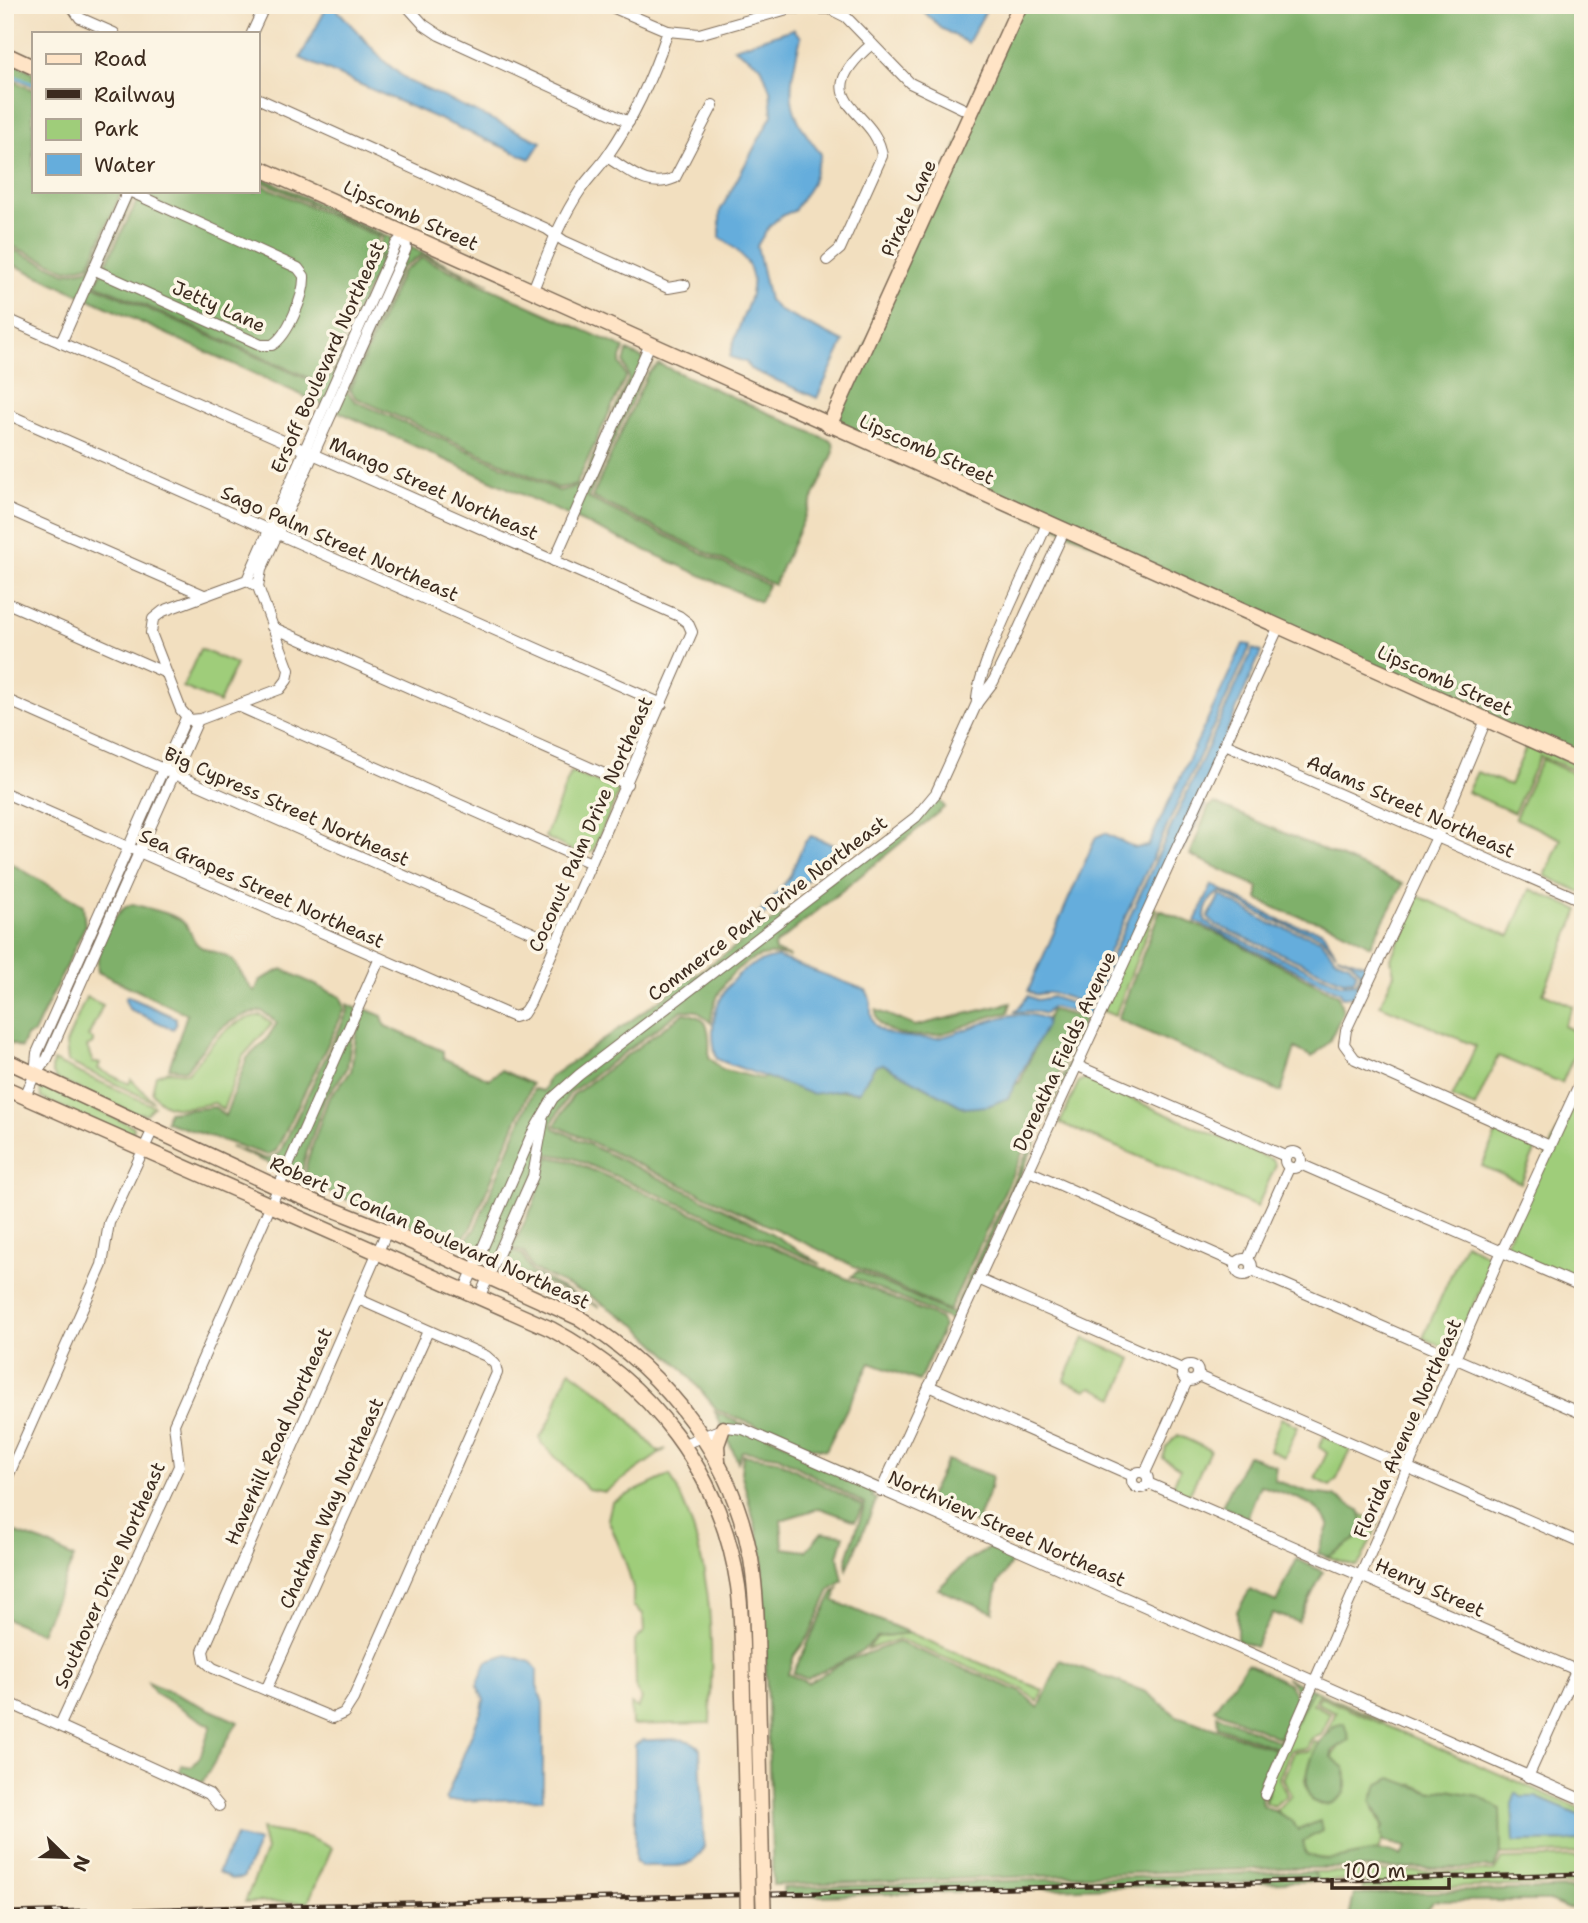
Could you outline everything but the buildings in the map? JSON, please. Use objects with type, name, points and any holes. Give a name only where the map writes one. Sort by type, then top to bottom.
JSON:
[{"type":"main road","name":"Pirate Lane","points":[[829,426],[1020,5]]},
{"type":"main road","points":[[5,54],[32,67]]},
{"type":"main road","name":"Lipscomb Street","points":[[259,168],[1583,763]]},
{"type":"main road","name":"Robert J Conlan Boulevard Northeast","points":[[5,1060],[277,1187],[387,1231],[582,1319],[611,1338],[663,1384],[703,1435],[718,1462],[743,1523],[754,1586],[764,1918]]},
{"type":"main road","name":"Robert J Conlan Boulevard Northeast","points":[[5,1088],[551,1329],[600,1359],[651,1403],[684,1444],[699,1469],[724,1526],[738,1586],[748,1918]]},
{"type":"main road","points":[[718,1462],[717,1445],[723,1428]]},
{"type":"street","points":[[71,5],[80,18],[112,32]]},
{"type":"street","points":[[252,32],[265,5]]},
{"type":"street","points":[[406,5],[424,25],[439,35],[629,122]]},
{"type":"street","points":[[607,5],[668,31],[699,34],[791,8],[812,6],[830,9],[846,17],[910,83],[972,113]]},
{"type":"street","points":[[533,290],[555,234],[582,188],[607,157],[629,122],[651,81],[668,31]]},
{"type":"street","points":[[827,260],[841,249],[882,156],[881,141],[845,100],[843,80],[851,61],[872,44]]},
{"type":"street","points":[[259,99],[668,288],[685,285]]},
{"type":"street","points":[[607,157],[650,184],[675,178],[713,105]]},
{"type":"street","points":[[61,343],[128,192]]},
{"type":"street","name":"Jetty Lane","points":[[93,270],[261,345],[272,345],[282,336],[304,287],[304,276],[298,268],[130,192]]},
{"type":"street","name":"Ersoff Boulevard Northeast","points":[[247,580],[273,533],[380,293],[396,244],[405,234]]},
{"type":"street","name":"Mango Street Northeast","points":[[5,318],[680,617],[691,628]]},
{"type":"street","points":[[554,561],[650,344]]},
{"type":"street","name":"Sago Palm Street Northeast","points":[[5,413],[662,704]]},
{"type":"street","points":[[5,508],[204,596]]},
{"type":"street","name":"Commerce Park Drive Northeast","points":[[977,703],[976,692],[983,672],[998,654],[1014,601],[1047,523]]},
{"type":"street","name":"Commerce Park Drive Northeast","points":[[464,1291],[532,1134],[554,1098],[579,1075],[916,817],[936,793],[998,654],[1064,531]]},
{"type":"street","name":"Ersoff Boulevard Northeast","points":[[258,587],[273,533]]},
{"type":"street","points":[[35,1074],[37,1053],[186,718],[151,633],[153,619],[163,611],[247,580],[258,587],[289,670],[287,680],[280,689],[238,706],[198,720],[186,718]]},
{"type":"street","points":[[5,602],[166,673]]},
{"type":"street","name":"Doreatha Fields Avenue","points":[[881,1491],[1279,626]]},
{"type":"street","points":[[272,627],[627,784]]},
{"type":"street","name":"Coconut Palm Drive Northeast","points":[[504,1015],[514,1017],[526,1011],[691,638],[691,628]]},
{"type":"street","name":"Big Cypress Street Northeast","points":[[5,699],[556,943]]},
{"type":"street","points":[[238,706],[591,863]]},
{"type":"street","points":[[25,1096],[35,1074],[47,1059],[198,720]]},
{"type":"street","points":[[1486,720],[1437,837],[1346,1030],[1344,1044],[1350,1054],[1550,1146]]},
{"type":"street","name":"Adams Street Northeast","points":[[1225,744],[1583,901]]},
{"type":"street","name":"Sea Grapes Street Northeast","points":[[5,793],[504,1015]]},
{"type":"street","name":"Southover Drive Northeast","points":[[60,1725],[179,1466],[174,1424],[379,960]]},
{"type":"street","points":[[1077,1066],[1285,1156]]},
{"type":"street","name":"Florida Avenue Northeast","points":[[1265,1795],[1457,1360],[1502,1251],[1583,1076]]},
{"type":"street","name":"Commerce Park Drive Northeast","points":[[480,1297],[525,1196],[537,1161],[545,1114]]},
{"type":"street","points":[[5,1483],[102,1265],[109,1223],[153,1129]]},
{"type":"street","points":[[1285,1156],[1292,1152],[1297,1153],[1300,1164]]},
{"type":"street","points":[[1285,1156],[1285,1165],[1289,1168],[1297,1168],[1300,1164]]},
{"type":"street","points":[[1300,1164],[1583,1287]]},
{"type":"street","points":[[1289,1168],[1248,1259],[1252,1270],[1583,1414]]},
{"type":"street","points":[[1028,1171],[1236,1263],[1240,1275],[1248,1274],[1252,1270]]},
{"type":"street","points":[[508,1190],[525,1196]]},
{"type":"street","name":"Haverhill Road Northeast","points":[[266,1690],[213,1668],[203,1656],[204,1646],[387,1231]]},
{"type":"street","points":[[1236,1263],[1240,1259],[1248,1259]]},
{"type":"street","points":[[929,1386],[1132,1476],[1136,1472],[1146,1478],[1186,1381],[1182,1369],[978,1279]]},
{"type":"street","points":[[266,1690],[329,1717],[340,1716],[347,1710],[496,1379],[496,1368],[491,1360],[358,1299]]},
{"type":"street","name":"Chatham Way Northeast","points":[[266,1690],[428,1331]]},
{"type":"street","points":[[1182,1369],[1186,1365],[1195,1366],[1198,1377]]},
{"type":"street","points":[[1186,1381],[1198,1377],[1583,1544]]},
{"type":"street","points":[[684,1444],[723,1428]]},
{"type":"street","name":"Northview Street Northeast","points":[[723,1428],[743,1429],[1583,1800]]},
{"type":"street","name":"Henry Street","points":[[1132,1476],[1137,1488],[1144,1487],[1146,1478],[1579,1672]]},
{"type":"street","points":[[1528,1777],[1579,1672],[1583,1655]]},
{"type":"street","points":[[5,1701],[209,1794],[219,1806]]},
{"type":"green space","points":[[1021,5],[1583,5],[1583,763],[829,426]]},
{"type":"green space","points":[[5,59],[32,72],[32,86],[5,73]]},
{"type":"green space","points":[[5,77],[32,90],[32,192],[122,192],[89,265],[67,270],[5,243]]},
{"type":"green space","points":[[259,176],[489,284],[422,255],[400,269],[347,392],[355,401],[559,491],[580,486],[629,378],[624,363],[627,351],[653,363],[645,371],[588,498],[768,585],[760,602],[5,261],[5,246],[66,273],[90,268],[126,192],[137,192],[93,285],[316,383],[331,376],[383,266],[378,249],[383,237],[259,180]]},
{"type":"green space","points":[[259,184],[379,237],[374,248],[380,264],[328,373],[314,380],[96,284],[142,192],[259,192]]},
{"type":"green space","points":[[422,258],[624,348],[620,363],[626,376],[576,485],[558,488],[356,398],[350,390],[402,272]]},
{"type":"green space","points":[[659,364],[833,442],[834,452],[774,585],[592,497],[648,373]]},
{"type":"green space","points":[[200,649],[236,664],[219,703],[183,687]]},
{"type":"green space","points":[[1528,743],[1583,768],[1583,774],[1540,756],[1514,813],[1467,792],[1477,772],[1510,785]]},
{"type":"green space","points":[[1542,759],[1583,778],[1583,893],[1545,876],[1561,839],[1515,818]]},
{"type":"green space","points":[[571,772],[619,791],[593,851],[587,853],[575,852],[545,837]]},
{"type":"green space","points":[[937,798],[945,807],[774,946],[775,951],[790,957],[775,954],[761,956],[736,970],[719,994],[711,1023],[697,1011],[682,1010],[570,1093],[552,1123],[554,1128],[756,1224],[821,1264],[573,1158],[548,1154],[508,1249],[523,1255],[531,1272],[600,1307],[460,1245],[474,1231],[534,1089],[543,1091],[549,1078],[897,833]]},
{"type":"green space","points":[[1214,803],[1403,884],[1370,946],[1333,926],[1288,913],[1265,903],[1258,899],[1258,887],[1190,855],[1208,808]]},
{"type":"green space","points":[[5,860],[83,905],[85,926],[34,1033],[26,1036],[21,1048],[5,1041]]},
{"type":"green space","points":[[1530,889],[1579,910],[1543,993],[1573,1006],[1564,1026],[1583,1035],[1562,1083],[1498,1056],[1475,1107],[1452,1098],[1476,1046],[1380,1005],[1394,974],[1391,958],[1418,896],[1510,936]]},
{"type":"green space","points":[[133,904],[179,919],[199,946],[233,961],[255,992],[260,980],[282,969],[341,997],[345,1009],[276,1151],[267,1155],[166,1122],[168,1112],[215,1107],[225,1116],[247,1058],[266,1040],[277,1023],[262,1011],[236,1019],[218,1032],[186,1070],[169,1068],[187,1014],[98,972],[99,954],[106,932],[118,914]]},
{"type":"green space","points":[[1147,905],[1156,909],[1115,1016],[1098,1009]]},
{"type":"green space","points":[[1160,910],[1225,937],[1338,995],[1343,1012],[1329,1042],[1312,1057],[1295,1048],[1281,1092],[1118,1019]]},
{"type":"green space","points":[[86,997],[103,1005],[88,1037],[93,1039],[93,1044],[87,1047],[93,1063],[100,1063],[98,1069],[129,1084],[131,1079],[154,1102],[68,1062],[66,1044]]},
{"type":"green space","points":[[1011,1003],[1008,1013],[989,1017],[953,1031],[926,1036],[906,1035],[888,1030],[877,1019],[876,1010],[915,1026]]},
{"type":"green space","points":[[347,1004],[360,1010],[352,1034],[347,1069],[325,1098],[304,1161],[302,1177],[230,1147],[267,1159],[279,1154],[348,1011]]},
{"type":"green space","points":[[365,1009],[382,1016],[385,1026],[443,1051],[443,1058],[489,1079],[501,1070],[532,1084],[470,1230],[457,1243],[305,1183],[307,1162],[328,1099],[351,1071],[356,1035]]},
{"type":"green space","points":[[1051,1010],[1085,1018],[949,1311],[555,1125],[573,1095],[684,1013],[704,1022],[709,1034],[709,1057],[721,1069],[762,1079],[767,1076],[812,1094],[824,1090],[859,1092],[875,1066],[883,1064],[965,1108],[1020,1082]]},
{"type":"green space","points":[[261,1015],[272,1024],[243,1056],[223,1110],[215,1103],[172,1107],[164,1104],[152,1092],[156,1075],[168,1071],[188,1073],[219,1036],[237,1023]]},
{"type":"green space","points":[[1083,1032],[1085,1035],[953,1321],[851,1277],[858,1271],[952,1314]]},
{"type":"green space","points":[[53,1061],[154,1106],[146,1114],[131,1112],[56,1079],[52,1071]]},
{"type":"green space","points":[[1583,1076],[1583,1287],[1502,1251]]},
{"type":"green space","points":[[1085,1079],[1273,1160],[1276,1165],[1257,1207],[1060,1123],[1079,1081]]},
{"type":"green space","points":[[46,1087],[133,1126],[134,1131],[125,1135],[41,1098],[40,1088]]},
{"type":"green space","points":[[1498,1129],[1537,1146],[1521,1183],[1482,1166]]},
{"type":"green space","points":[[549,1157],[571,1161],[939,1318],[944,1326],[919,1381],[870,1363],[826,1450],[805,1446],[717,1410],[683,1369],[636,1325],[588,1295],[532,1269],[525,1253],[512,1248],[533,1205]]},
{"type":"green space","points":[[1465,1243],[1494,1259],[1455,1347],[1445,1348],[1423,1338]]},
{"type":"green space","points":[[1084,1338],[1132,1359],[1115,1398],[1092,1387],[1086,1390],[1064,1381]]},
{"type":"green space","points":[[570,1370],[613,1402],[658,1452],[666,1449],[605,1492],[588,1489],[541,1443],[540,1437],[550,1421]]},
{"type":"green space","points":[[715,1412],[878,1485],[872,1497],[877,1499],[847,1569],[846,1561],[865,1504],[778,1456],[742,1451],[738,1462]]},
{"type":"green space","points":[[1281,1418],[1298,1426],[1285,1457],[1269,1450]]},
{"type":"green space","points":[[1178,1435],[1210,1450],[1189,1495],[1172,1488],[1180,1469],[1163,1458],[1166,1447]]},
{"type":"green space","points":[[1324,1436],[1351,1449],[1337,1479],[1330,1486],[1315,1478],[1327,1453],[1319,1447]]},
{"type":"green space","points":[[743,1455],[777,1460],[863,1506],[855,1521],[820,1508],[781,1520],[783,1548],[806,1551],[822,1532],[844,1535],[838,1557],[843,1581],[830,1590],[809,1636],[794,1656],[788,1674],[808,1683],[846,1661],[898,1642],[1021,1692],[1039,1708],[1060,1660],[1146,1692],[1177,1716],[1275,1749],[1260,1783],[1263,1805],[1291,1820],[1298,1830],[1320,1821],[1322,1831],[1303,1841],[1306,1854],[1329,1859],[1379,1851],[1401,1856],[1406,1847],[1383,1842],[1381,1831],[1384,1826],[1371,1801],[1378,1785],[1391,1778],[1431,1792],[1448,1790],[1479,1796],[1500,1809],[1501,1852],[1494,1868],[1286,1868],[773,1885],[762,1551],[741,1472]]},
{"type":"green space","points":[[1247,1455],[1276,1466],[1274,1480],[1311,1493],[1334,1496],[1359,1510],[1364,1528],[1355,1539],[1328,1557],[1318,1553],[1329,1524],[1309,1503],[1260,1485],[1247,1518],[1222,1506]]},
{"type":"green space","points":[[947,1460],[992,1476],[990,1489],[976,1523],[927,1501]]},
{"type":"green space","points":[[670,1475],[695,1535],[708,1595],[710,1723],[632,1725],[631,1704],[638,1708],[642,1699],[636,1690],[635,1641],[644,1632],[643,1614],[633,1606],[633,1588],[608,1519],[612,1502]]},
{"type":"green space","points":[[1360,1514],[1379,1522],[1361,1561],[1356,1566],[1328,1557],[1355,1539],[1364,1528]]},
{"type":"green space","points":[[5,1529],[45,1543],[74,1558],[41,1633],[5,1618]]},
{"type":"green space","points":[[990,1548],[1013,1560],[997,1586],[993,1612],[938,1589],[966,1562]]},
{"type":"green space","points":[[1297,1559],[1323,1572],[1298,1622],[1273,1613],[1255,1647],[1237,1640],[1237,1611],[1250,1590],[1276,1602]]},
{"type":"green space","points":[[838,1589],[834,1601],[910,1633],[877,1637],[855,1655],[807,1679],[793,1673],[833,1593]]},
{"type":"green space","points":[[910,1633],[1043,1690],[1038,1702],[1022,1689],[899,1639],[868,1649],[877,1637]]},
{"type":"green space","points":[[1247,1664],[1288,1683],[1297,1699],[1279,1738],[1214,1709]]},
{"type":"green space","points":[[1286,1678],[1313,1690],[1271,1768],[1266,1803],[1264,1784],[1278,1748],[1218,1727],[1217,1715],[1280,1742],[1301,1699],[1291,1681]]},
{"type":"green space","points":[[148,1682],[238,1722],[202,1783],[180,1772],[181,1765],[192,1767],[200,1757],[211,1726],[155,1693]]},
{"type":"green space","points":[[1313,1690],[1385,1722],[1318,1694],[1313,1704],[1331,1713],[1321,1735],[1311,1739],[1307,1748],[1291,1750],[1279,1778],[1287,1795],[1274,1806],[1266,1803],[1271,1768]]},
{"type":"green space","points":[[1320,1697],[1583,1810],[1583,1817],[1536,1797],[1521,1797],[1519,1842],[1583,1841],[1583,1853],[1500,1855],[1501,1852],[1448,1790],[1432,1792],[1412,1784],[1374,1793],[1374,1808],[1383,1834],[1377,1851],[1332,1859],[1306,1854],[1298,1831],[1276,1810],[1291,1796],[1283,1779],[1294,1752],[1309,1751],[1314,1741],[1319,1744],[1305,1781],[1311,1800],[1321,1805],[1347,1787],[1345,1768],[1331,1757],[1342,1743],[1336,1725],[1324,1737],[1336,1712],[1317,1703]]},
{"type":"green space","points":[[1344,1723],[1349,1740],[1333,1750],[1331,1757],[1345,1768],[1345,1793],[1333,1803],[1321,1804],[1311,1800],[1307,1779],[1309,1767],[1326,1734]]},
{"type":"green space","points":[[261,1829],[307,1837],[332,1848],[308,1902],[245,1902],[266,1850]]},
{"type":"green space","points":[[1583,1857],[1583,1884],[1362,1890],[1366,1880],[1318,1881],[1313,1872],[1494,1871],[1502,1859]]},
{"type":"green space","points":[[1313,1872],[1318,1881],[783,1897],[783,1888]]},
{"type":"green space","points":[[1583,1888],[1583,1909],[1565,1908],[1549,1901],[1434,1901],[1417,1918],[1349,1918],[1354,1894]]},
{"type":"water","points":[[328,5],[333,5],[384,61],[408,81],[541,142],[530,159],[300,58]]},
{"type":"water","points":[[917,5],[989,5],[968,43],[941,28]]},
{"type":"water","points":[[793,29],[801,37],[793,72],[792,99],[800,124],[821,154],[811,185],[794,211],[776,220],[757,246],[769,300],[780,311],[844,342],[817,398],[750,369],[746,362],[730,357],[751,293],[752,279],[749,265],[720,238],[720,211],[772,115],[770,90],[761,66],[734,48]]},
{"type":"water","points":[[1243,644],[1251,645],[1086,1002],[1053,994],[1031,993],[1028,991],[1096,837],[1105,833],[1135,848],[1148,846]]},
{"type":"water","points":[[1253,649],[1261,652],[1198,799],[1205,805],[1184,849],[1175,847],[1085,1035],[1083,1032],[1089,1018],[1086,1014],[1052,1007],[1045,1014],[1034,1011],[1015,1012],[1028,996],[1037,1000],[1052,997],[1083,1007],[1090,1003]]},
{"type":"water","points":[[811,836],[837,846],[839,855],[806,881],[803,888],[768,913],[757,916],[789,878],[804,843]]},
{"type":"water","points":[[1212,885],[1283,922],[1322,931],[1336,953],[1321,936],[1273,921],[1221,892],[1208,903],[1206,912],[1205,920],[1215,928],[1341,984],[1357,983],[1361,973],[1351,961],[1337,955],[1367,965],[1353,996],[1342,997],[1340,992],[1195,921]]},
{"type":"water","points":[[1220,895],[1271,924],[1320,939],[1336,959],[1349,964],[1357,973],[1354,980],[1343,981],[1216,925],[1208,918]]},
{"type":"water","points":[[777,957],[866,990],[875,1025],[893,1035],[937,1038],[1020,1014],[1047,1020],[1046,1026],[1008,1098],[988,1106],[965,1108],[883,1064],[875,1066],[859,1092],[842,1090],[812,1094],[717,1059],[714,1024],[723,993],[745,970]]},
{"type":"water","points":[[127,996],[176,1018],[176,1025],[173,1029],[129,1009],[125,1000]]},
{"type":"water","points":[[508,1655],[531,1662],[537,1669],[537,1685],[543,1703],[543,1799],[448,1801],[446,1798],[482,1709],[484,1700],[477,1686],[487,1661]]},
{"type":"water","points":[[643,1740],[689,1741],[700,1749],[704,1847],[699,1856],[685,1865],[640,1867],[635,1862],[635,1745]]},
{"type":"water","points":[[1516,1793],[1521,1797],[1536,1797],[1583,1817],[1583,1841],[1514,1842],[1512,1804]]},
{"type":"water","points":[[236,1836],[259,1842],[243,1878],[231,1879],[218,1872]]},
{"type":"waterway","points":[[5,72],[32,84]]},
{"type":"railway","points":[[5,1913],[1583,1874]]}]
